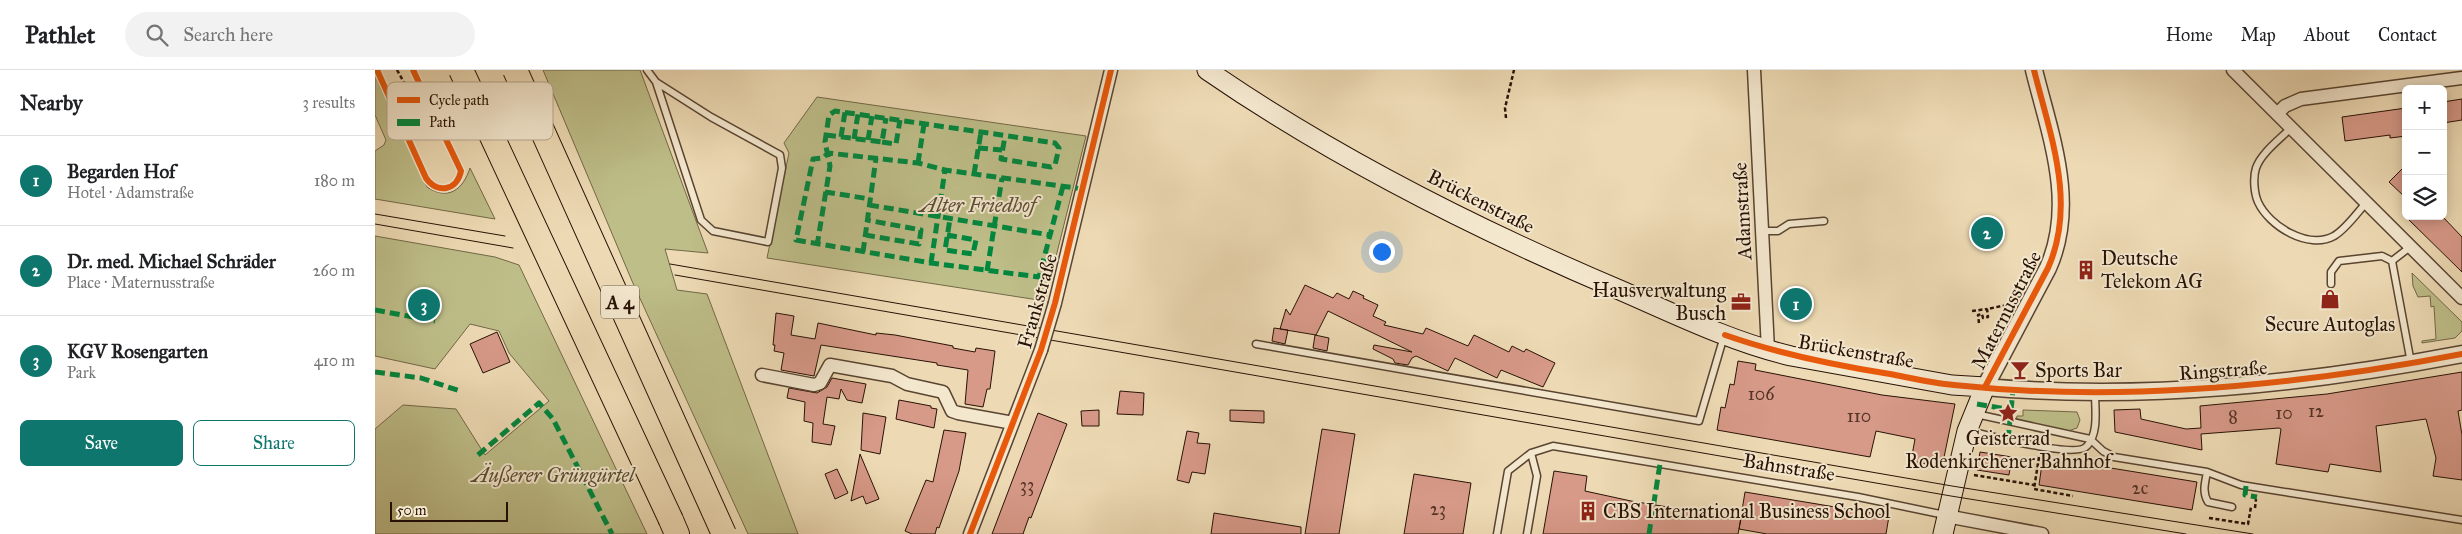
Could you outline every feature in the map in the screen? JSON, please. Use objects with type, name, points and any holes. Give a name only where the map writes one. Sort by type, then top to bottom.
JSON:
[{"type":"highway","name":"A 4","points":[[461,70],[467,82]]},
{"type":"highway","name":"A 4","points":[[515,70],[520,82]]},
{"type":"highway","name":"A 4","points":[[494,140],[674,527]]},
{"type":"highway","name":"A 4","points":[[547,140],[724,534]]},
{"type":"main road","name":"Brückenstraße","points":[[1207,70],[1264,108],[1448,212],[1559,264],[1725,335],[1768,350],[1850,368],[1952,385],[1985,387]]},
{"type":"main road","name":"Maternusstraße","points":[[1945,525],[1967,431],[1985,387]]},
{"type":"street","name":"Frankstraße","points":[[970,534],[1041,350],[1055,303],[1111,70]]},
{"type":"street","name":"Adamstraße","points":[[1754,70],[1768,350]]},
{"type":"street","name":"Maternusstraße","points":[[1985,387],[2054,253],[2061,205],[2055,147],[2034,70]]},
{"type":"street","points":[[2233,70],[2462,298]]},
{"type":"street","points":[[2277,114],[2285,106],[2301,99],[2462,78]]},
{"type":"street","name":"Ringstraße","points":[[1985,387],[2095,392],[2157,391],[2255,384],[2411,364],[2462,354]]},
{"type":"street","points":[[762,375],[814,385],[820,383],[830,365],[893,376],[907,384],[943,392],[952,411],[1013,423]]},
{"type":"street","name":"Bahnstraße","points":[[1945,525],[2042,534]]},
{"type":"lane","points":[[647,70],[656,82],[701,220],[713,231],[768,242],[782,168],[780,155],[711,118],[656,82]]},
{"type":"lane","points":[[2291,128],[2256,166],[2255,186],[2258,201],[2267,214],[2281,227],[2299,238],[2318,240],[2335,235],[2366,203]]},
{"type":"lane","points":[[1762,231],[1778,231],[1789,224],[1824,221]]},
{"type":"lane","points":[[2392,261],[2410,246]]},
{"type":"lane","points":[[2331,284],[2331,272],[2339,261],[2382,256],[2392,261]]},
{"type":"lane","points":[[2392,261],[2411,364]]},
{"type":"lane","points":[[1256,344],[1699,421],[1725,335]]},
{"type":"lane","points":[[1967,431],[2041,446],[2076,450],[2087,446],[2090,439],[2095,421],[2095,392]]},
{"type":"lane","points":[[1974,413],[2090,439],[2103,451],[2114,457],[2207,472],[2246,486],[2462,520]]},
{"type":"lane","name":"Bahnstraße","points":[[1531,453],[1553,446],[1858,497],[1945,525]]},
{"type":"lane","points":[[1497,534],[1508,471],[1531,453],[1537,476],[1527,534]]},
{"type":"lane","points":[[2207,472],[2204,487],[2208,502],[2232,507]]},
{"type":"path","points":[[397,70],[404,82]]},
{"type":"path","points":[[1506,118],[1505,108],[1514,70]]},
{"type":"path","points":[[1972,311],[2007,305],[2023,314]]},
{"type":"path","points":[[1979,324],[1978,315],[1982,314],[1983,318],[1988,317],[1987,309]]},
{"type":"path","points":[[2041,446],[2034,489],[2073,496]]},
{"type":"path","points":[[1969,474],[2034,485]]},
{"type":"path","points":[[2209,518],[2248,524],[2251,507]]},
{"type":"green space","points":[[543,70],[640,70],[708,253],[665,249],[677,290],[707,294],[798,534],[748,534],[632,281],[553,94],[553,82],[548,82]]},
{"type":"green space","points":[[375,76],[387,102],[387,140],[405,140],[427,187],[435,191],[448,193],[454,191],[463,182],[470,168],[495,219],[375,199],[375,151],[384,145],[386,140],[375,115]]},
{"type":"green space","name":"Alter Friedhof","points":[[817,97],[1086,136],[1045,301],[767,258],[789,153],[784,143]]},
{"type":"green space","name":"Äußerer Grüngürtel","points":[[375,236],[495,257],[519,265],[647,534],[375,534],[375,429],[403,405],[456,409],[485,455],[549,401],[509,353],[499,331],[470,324],[435,369],[375,356]]},
{"type":"green space","points":[[2412,273],[2462,322],[2462,331],[2455,338],[2422,343],[2422,341],[2436,339],[2434,306],[2431,307],[2430,296],[2418,297],[2413,286]]},
{"type":"green space","points":[[2023,410],[2077,412],[2080,420],[2077,428],[2065,432],[2016,420],[2017,416],[2023,416]]},
{"type":"building","points":[[2462,99],[2462,120],[2447,122],[2447,101]]},
{"type":"building","points":[[2402,109],[2402,136],[2390,138],[2390,135],[2345,141],[2342,117]]},
{"type":"building","points":[[2402,169],[2402,194],[2389,182]]},
{"type":"building","points":[[2409,220],[2446,220],[2462,237],[2462,272]]},
{"type":"building","points":[[1305,285],[1333,298],[1337,293],[1349,299],[1353,291],[1364,296],[1363,298],[1378,305],[1373,316],[1386,322],[1384,325],[1423,334],[1426,328],[1468,346],[1474,335],[1509,352],[1512,346],[1524,352],[1526,349],[1555,363],[1543,387],[1501,370],[1497,378],[1455,358],[1448,371],[1416,356],[1412,358],[1408,365],[1395,363],[1393,359],[1373,349],[1374,345],[1412,352],[1328,311],[1316,335],[1280,329],[1286,309],[1290,315]]},
{"type":"building","points":[[776,313],[794,316],[791,335],[815,339],[818,323],[876,335],[876,333],[895,335],[975,352],[976,348],[995,351],[990,389],[987,389],[983,407],[965,404],[968,370],[937,365],[937,363],[821,345],[814,376],[781,370],[784,353],[774,351],[775,345],[773,345]]},
{"type":"building","points":[[1274,328],[1288,330],[1285,344],[1272,341]]},
{"type":"building","points":[[497,332],[510,362],[483,373],[470,344]]},
{"type":"building","points":[[1315,335],[1329,338],[1327,351],[1313,348]]},
{"type":"building","points":[[1738,361],[1756,364],[1755,370],[1882,395],[1955,404],[1942,467],[1911,461],[1915,439],[1876,431],[1870,457],[1717,430],[1721,407],[1725,408],[1730,384],[1734,385]]},
{"type":"building","points":[[2462,372],[2462,410],[2458,411],[2462,435],[2462,480],[2433,476],[2436,458],[2426,419],[2376,426],[2381,472],[2330,464],[2328,472],[2276,464],[2281,429],[2279,428],[2201,434],[2202,450],[2115,432],[2114,410],[2140,409],[2141,419],[2186,429],[2201,428],[2200,406],[2327,394]]},
{"type":"building","points":[[832,378],[866,384],[862,403],[847,400],[841,389],[839,399],[827,397],[823,424],[835,426],[831,445],[812,442],[813,423],[804,421],[805,402],[787,398],[789,388],[817,393],[827,387]]},
{"type":"building","points":[[1120,391],[1144,393],[1143,415],[1117,414]]},
{"type":"building","points":[[899,400],[931,406],[931,408],[937,409],[934,428],[896,419]]},
{"type":"building","points":[[1099,410],[1099,426],[1082,426],[1081,411]]},
{"type":"building","points":[[1230,410],[1264,411],[1264,423],[1230,421]]},
{"type":"building","points":[[863,413],[886,417],[880,454],[861,450]]},
{"type":"building","points":[[1038,413],[1067,424],[1023,534],[992,534]]},
{"type":"building","points":[[1322,429],[1355,434],[1339,534],[1305,534]]},
{"type":"building","points":[[944,430],[966,433],[959,471],[939,528],[937,527],[935,534],[912,534],[905,531],[926,480],[933,482]]},
{"type":"building","points":[[1187,431],[1199,433],[1197,443],[1210,444],[1205,474],[1192,472],[1189,483],[1177,480]]},
{"type":"building","points":[[1980,452],[2012,457],[2009,475],[1977,470]]},
{"type":"building","points":[[860,454],[879,499],[866,504],[863,496],[851,501]]},
{"type":"building","points":[[2043,457],[2197,482],[2192,510],[2039,485]]},
{"type":"building","points":[[837,469],[848,493],[835,499],[825,474]]},
{"type":"building","points":[[1554,471],[1587,476],[1585,491],[1631,501],[1741,519],[1738,534],[1543,534]]},
{"type":"building","points":[[1414,474],[1471,483],[1463,534],[1404,534]]},
{"type":"building","points":[[1745,492],[1889,516],[1886,534],[1767,534],[1739,529]]},
{"type":"building","points":[[1214,513],[1301,527],[1301,534],[1211,534]]},
{"type":"tram line","points":[[375,214],[505,236]]},
{"type":"tram line","points":[[375,224],[513,248]]},
{"type":"tram line","points":[[670,264],[1952,486],[2253,534]]},
{"type":"tram line","points":[[675,275],[1951,496],[2186,534]]},
{"type":"marked path","points":[[817,246],[830,166],[825,142],[829,115],[835,111],[1055,143],[1059,148],[1055,165],[1051,167],[1001,159],[1005,136]]},
{"type":"marked path","points":[[841,137],[845,112]]},
{"type":"marked path","points":[[854,139],[858,114]]},
{"type":"marked path","points":[[868,140],[872,116]]},
{"type":"marked path","points":[[826,135],[882,142],[886,118]]},
{"type":"marked path","points":[[882,142],[896,144],[900,120]]},
{"type":"marked path","points":[[918,163],[924,124]]},
{"type":"marked path","points":[[974,174],[981,132]]},
{"type":"marked path","points":[[978,148],[1002,150]]},
{"type":"marked path","points":[[1063,186],[1039,277],[931,263],[796,240],[813,159],[823,158],[828,153],[918,163],[945,170],[1083,189]]},
{"type":"marked path","points":[[863,252],[876,158]]},
{"type":"marked path","points":[[931,263],[945,170]]},
{"type":"marked path","points":[[987,271],[1002,178]]},
{"type":"marked path","points":[[825,192],[870,199]]},
{"type":"marked path","points":[[869,205],[1050,235]]},
{"type":"marked path","points":[[947,235],[976,240],[973,254],[945,250],[950,219]]},
{"type":"marked path","points":[[865,235],[919,244],[921,230],[867,220]]},
{"type":"marked path","points":[[375,310],[435,321]]},
{"type":"marked path","points":[[375,372],[421,378],[460,391]]},
{"type":"marked path","points":[[2008,440],[2013,390]]},
{"type":"marked path","points":[[478,455],[539,403],[553,419],[612,534]]},
{"type":"marked path","points":[[1977,404],[2012,410]]},
{"type":"marked path","points":[[1649,534],[1660,464]]},
{"type":"marked path","points":[[2246,486],[2245,495],[2257,497]]},
{"type":"cycle path","points":[[377,70],[387,92]]},
{"type":"cycle path","points":[[413,70],[419,82]]},
{"type":"cycle path","points":[[970,534],[1041,350],[1055,303],[1111,70]]},
{"type":"cycle path","points":[[1985,387],[2048,268],[2056,243],[2060,219],[2061,194],[2058,169],[2034,70]]},
{"type":"cycle path","points":[[409,140],[426,178],[430,183],[441,188],[446,188],[455,183],[461,171],[446,140]]},
{"type":"cycle path","points":[[1725,335],[1806,358],[1938,383],[2018,390],[2081,392],[2145,392],[2273,383],[2336,375],[2462,354]]},
{"type":"place","name":"Dr. med. Michael Schräder","points":[[1987,233]]},
{"type":"place","name":"Deutsche Telekom AG","points":[[2086,270]]},
{"type":"place","name":"Secure Autoglas","points":[[2330,299]]},
{"type":"place","name":"Hausverwaltung Busch","points":[[1741,302]]},
{"type":"place","name":"Begarden Hof","points":[[1796,304]]},
{"type":"place","name":"KGV Rosengarten","points":[[424,305]]},
{"type":"place","name":"Sports Bar","points":[[2020,370]]},
{"type":"place","name":"Geisterrad Rodenkirchener Bahnhof","points":[[2008,413]]},
{"type":"place","name":"CBS International Business School","points":[[1588,511]]}]
